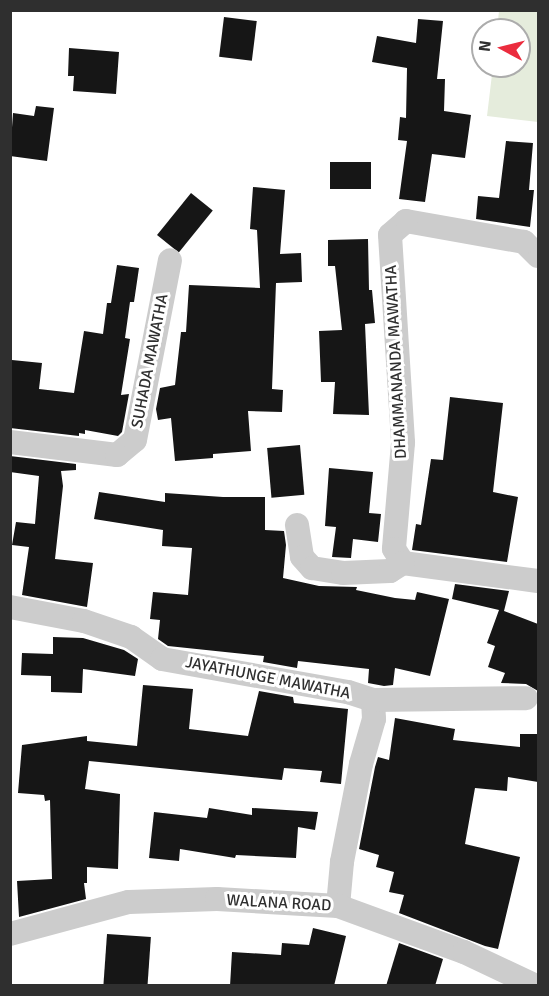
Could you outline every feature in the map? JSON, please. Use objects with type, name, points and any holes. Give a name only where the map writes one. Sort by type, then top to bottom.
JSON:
[{"type":"street","name":"DHAMMANANDA MAWATHA","points":[[403,563],[394,549],[403,443],[390,235],[406,220],[531,249]]},
{"type":"street","name":"SUHADA MAWATHA","points":[[10,442],[117,455],[135,440],[170,260]]},
{"type":"street","points":[[297,525],[302,557],[312,568],[343,573],[390,571],[403,563],[538,582]]},
{"type":"street","name":"JAYATHUNGE MAWATHA","points":[[10,607],[84,621],[131,638],[162,659],[348,692],[373,700],[526,698]]},
{"type":"street","name":"JAYATHUNGE MAWATHA","points":[[338,906],[348,829],[361,764],[374,719],[373,700]]},
{"type":"street","name":"WALANA ROAD","points":[[10,934],[129,903],[218,899],[338,906],[464,952],[536,986]]},
{"type":"green space","points":[[499,11],[538,11],[538,122],[487,116],[492,78],[531,78],[531,18],[498,18]]},
{"type":"building","points":[[224,17],[257,21],[252,61],[219,57]]},
{"type":"building","points":[[418,19],[443,21],[437,79],[445,79],[444,111],[471,115],[465,158],[432,154],[425,202],[399,199],[407,141],[398,140],[400,117],[406,118],[407,68],[372,62],[377,36],[416,43]]},
{"type":"building","points":[[69,48],[119,52],[116,94],[73,91],[74,76],[68,76]]},
{"type":"building","points":[[36,106],[54,108],[47,161],[10,156],[13,113],[34,116]]},
{"type":"building","points":[[506,141],[533,143],[529,190],[534,190],[530,227],[476,219],[478,196],[499,198]]},
{"type":"building","points":[[330,162],[371,162],[371,189],[330,189]]},
{"type":"building","points":[[253,187],[285,190],[280,254],[301,253],[302,282],[276,283],[272,389],[283,390],[282,412],[248,411],[251,451],[213,454],[213,458],[175,461],[171,418],[158,420],[156,409],[160,388],[175,385],[181,332],[186,332],[189,285],[260,288],[257,230],[250,229]]},
{"type":"building","points":[[191,193],[213,211],[179,253],[157,235]]},
{"type":"building","points":[[368,239],[369,290],[372,290],[375,323],[365,324],[369,415],[333,414],[335,382],[321,382],[319,331],[342,330],[335,266],[328,266],[328,240]]},
{"type":"building","points":[[117,265],[139,268],[134,302],[130,302],[125,338],[130,339],[121,395],[129,394],[122,432],[118,436],[85,430],[85,434],[79,433],[79,436],[10,428],[12,360],[42,363],[39,389],[74,393],[84,331],[103,334],[107,303],[111,303]]},
{"type":"building","points":[[450,397],[503,403],[493,492],[518,497],[507,562],[412,550],[416,524],[421,525],[431,459],[443,460]]},
{"type":"building","points":[[300,445],[304,495],[271,498],[267,448]]},
{"type":"building","points":[[10,456],[76,464],[76,470],[61,471],[63,486],[55,559],[93,563],[87,607],[22,595],[29,547],[12,545],[16,522],[35,524],[39,476],[10,472]]},
{"type":"building","points":[[329,468],[373,472],[369,513],[381,514],[378,542],[353,539],[351,558],[332,557],[336,527],[325,526]]},
{"type":"building","points":[[99,492],[165,502],[165,493],[265,497],[265,530],[284,531],[286,545],[283,578],[319,586],[357,587],[356,590],[395,598],[415,600],[417,592],[449,599],[430,676],[395,668],[393,685],[384,686],[368,683],[369,669],[298,661],[297,668],[263,662],[264,656],[168,646],[158,639],[160,620],[150,619],[153,592],[188,595],[192,548],[162,546],[163,530],[94,519]]},
{"type":"building","points":[[455,584],[509,591],[504,611],[538,624],[538,691],[526,684],[501,683],[505,673],[488,667],[495,646],[487,643],[499,610],[452,599]]},
{"type":"building","points":[[53,637],[83,638],[124,650],[138,659],[135,676],[83,669],[82,693],[51,692],[51,676],[21,675],[22,653],[53,654]]},
{"type":"building","points":[[143,685],[193,689],[189,729],[248,736],[259,691],[293,697],[294,703],[348,709],[341,784],[320,782],[322,771],[284,768],[282,780],[89,761],[85,789],[120,794],[118,869],[87,867],[87,883],[84,883],[86,899],[19,917],[17,881],[52,879],[50,800],[45,801],[44,795],[18,793],[22,745],[87,736],[87,741],[137,746]]},
{"type":"building","points":[[395,718],[455,729],[453,740],[520,747],[520,734],[538,734],[538,782],[508,777],[507,791],[475,788],[465,844],[520,857],[498,949],[399,913],[404,895],[389,892],[394,872],[376,867],[379,855],[359,849],[375,767],[378,757],[389,760]]},
{"type":"building","points":[[209,808],[252,815],[252,808],[318,812],[315,830],[298,827],[296,858],[236,855],[235,858],[180,849],[179,861],[149,858],[154,812],[207,818]]},
{"type":"building","points":[[313,928],[346,936],[334,986],[230,986],[232,952],[281,955],[282,943],[309,945]]},
{"type":"building","points":[[107,934],[151,937],[147,986],[103,986]]},
{"type":"building","points":[[399,943],[443,959],[435,986],[386,986]]}]
